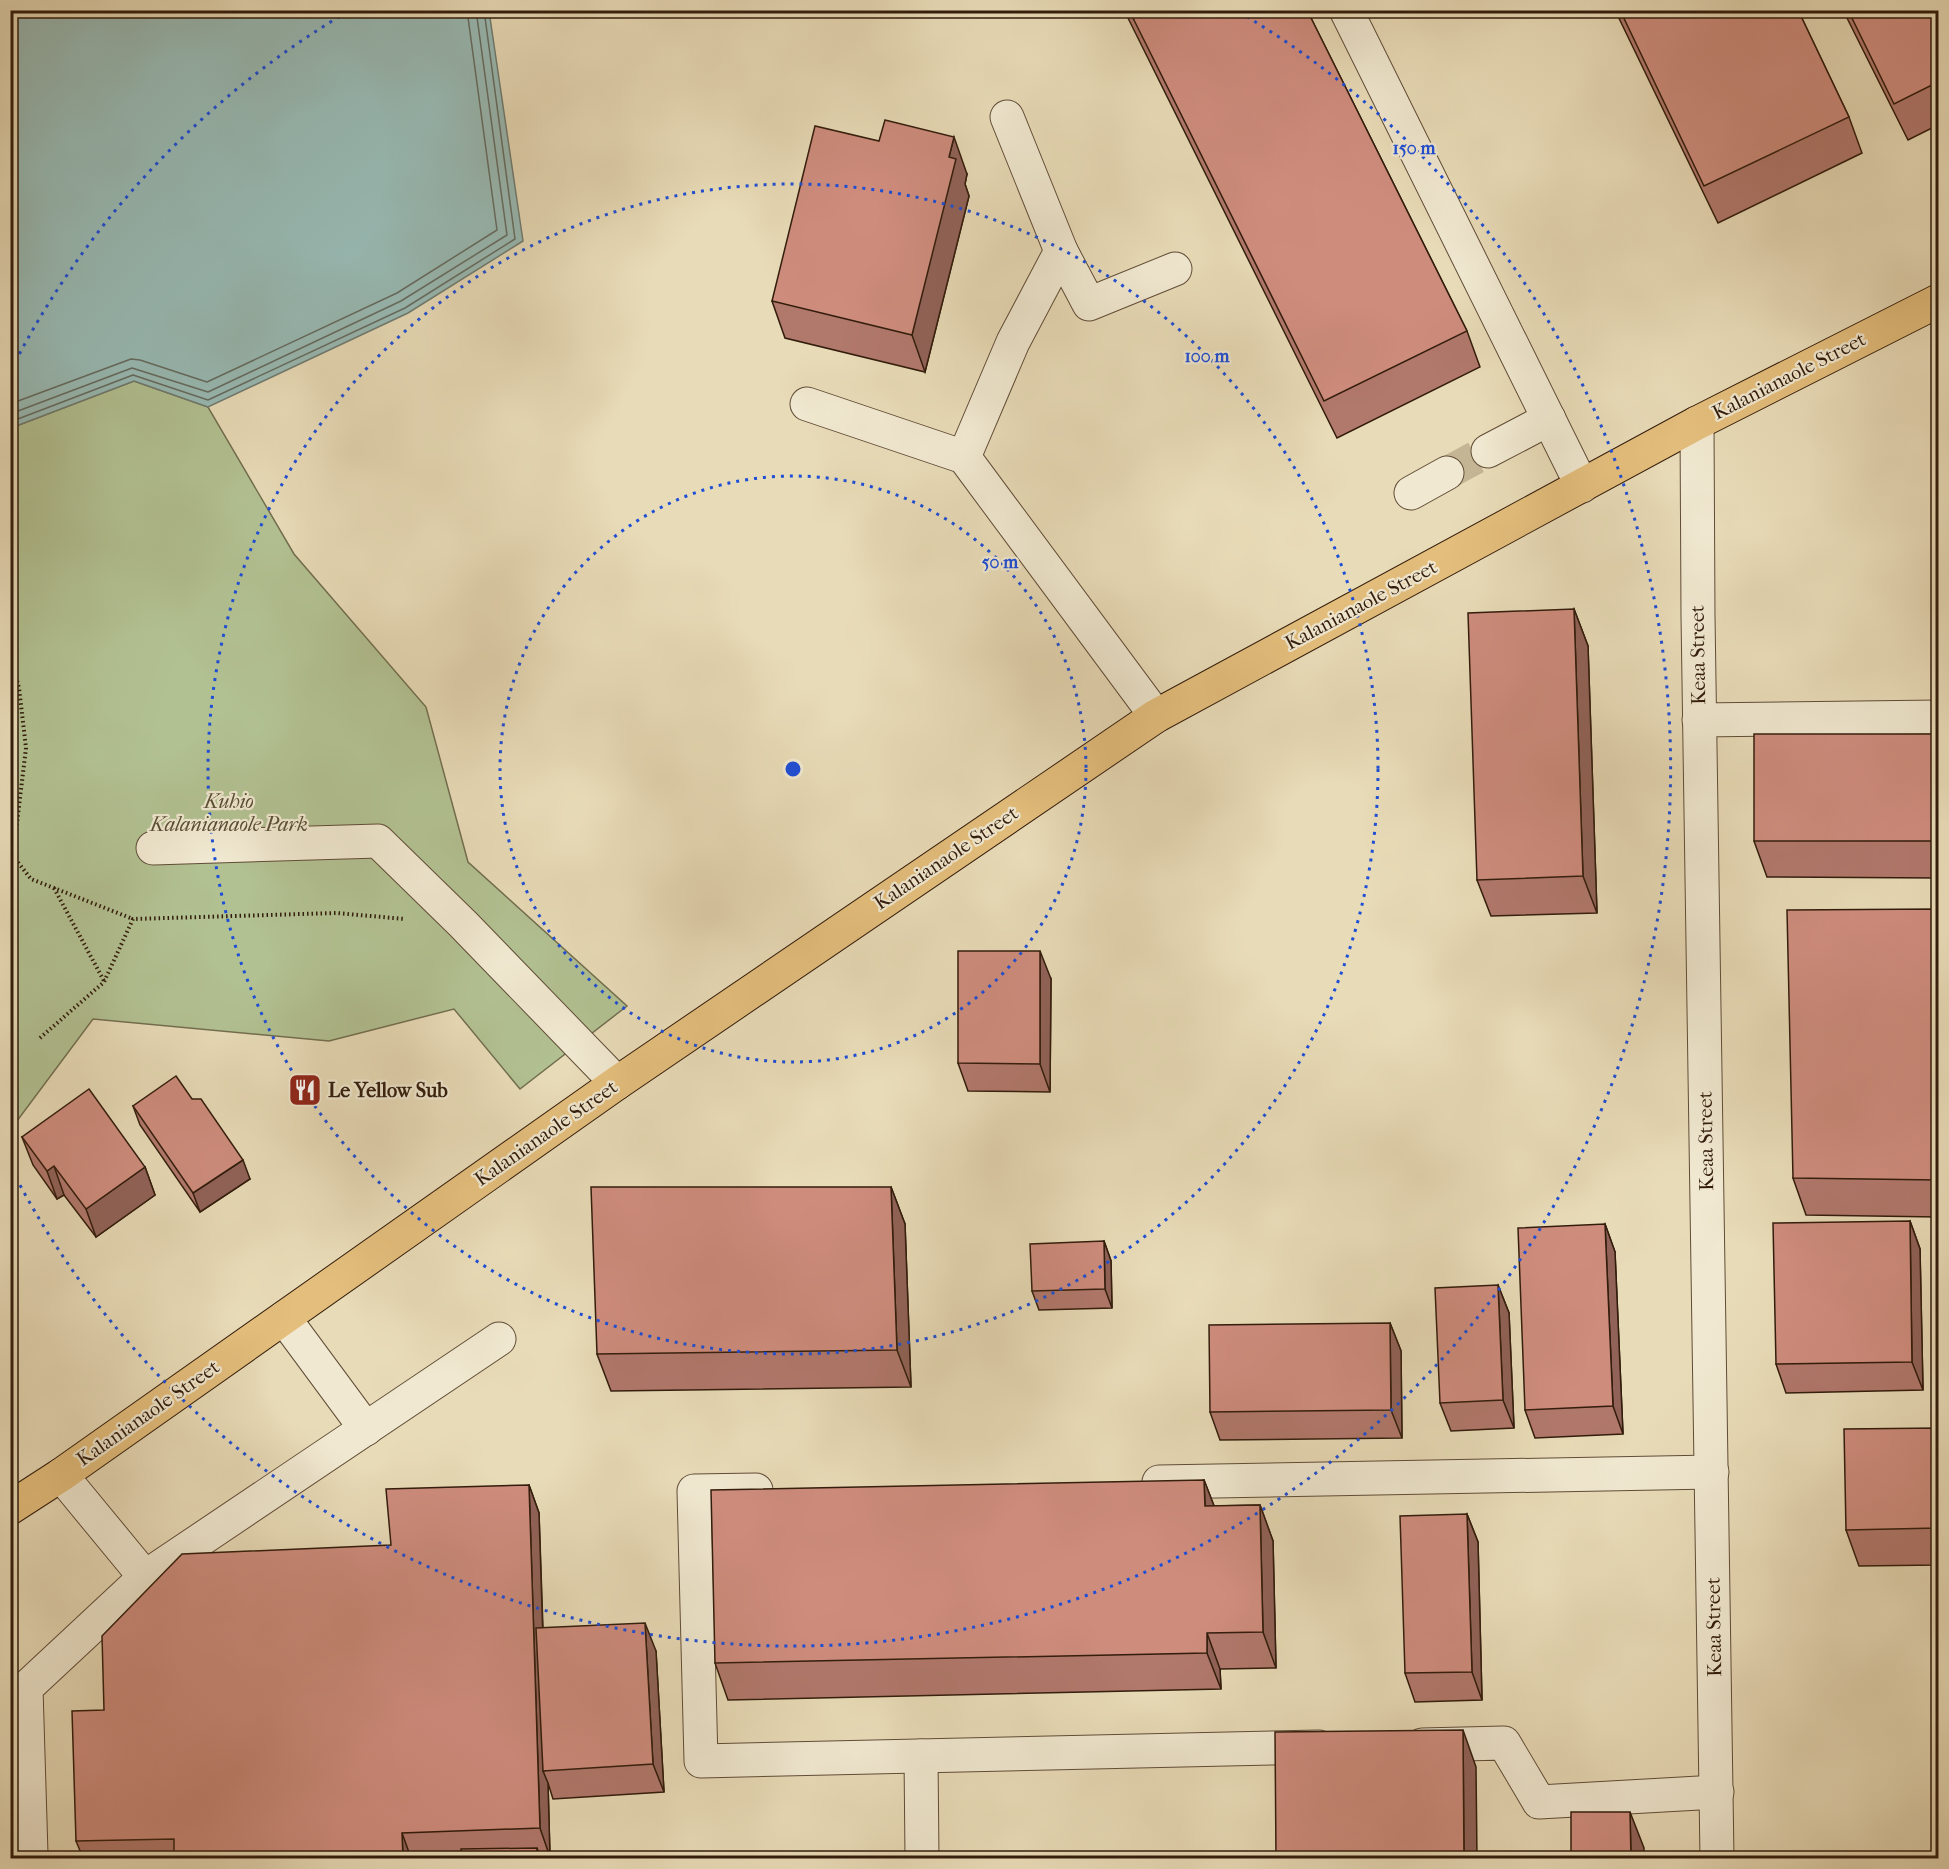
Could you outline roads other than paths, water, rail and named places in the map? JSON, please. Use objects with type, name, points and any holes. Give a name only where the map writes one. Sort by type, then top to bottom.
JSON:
[{"type":"main road","name":"Kalanianaole Street","points":[[10,1508],[61,1475],[617,1083],[1156,716],[1697,423],[1938,301]]},
{"type":"street","points":[[1346,10],[1582,486]]},
{"type":"street","points":[[1007,117],[1061,251],[1089,304],[1175,269]]},
{"type":"street","points":[[964,457],[1012,342],[1061,251]]},
{"type":"street","points":[[807,404],[964,457],[1156,716]]},
{"type":"street","points":[[1488,451],[1549,419]]},
{"type":"street","name":"Keaa Street","points":[[1697,423],[1699,720],[1717,1858]]},
{"type":"street","points":[[1412,493],[1447,474]]},
{"type":"street","points":[[1699,720],[1938,717]]},
{"type":"street","points":[[153,848],[378,841],[463,924],[617,1083]]},
{"type":"street","points":[[284,1318],[366,1429]]},
{"type":"street","points":[[31,1854],[26,1688],[145,1577],[499,1339]]},
{"type":"street","points":[[1134,1483],[1712,1472]]},
{"type":"street","points":[[61,1475],[145,1577]]},
{"type":"street","points":[[789,1489],[694,1491],[700,1761],[1350,1747]]},
{"type":"street","points":[[1397,1746],[1504,1743],[1539,1802],[1717,1792]]},
{"type":"street","points":[[921,1756],[922,1858]]},
{"type":"water","points":[[11,10],[489,11],[523,241],[408,313],[208,407],[134,381],[11,428]]},
{"type":"tunnel","points":[[1447,473],[1488,451]]},
{"type":"place","name":"Le Yellow Sub","points":[[305,1090]]},
{"type":"park label","name":"Kuhio Kalanianaole Park","points":[[229,812]]}]
